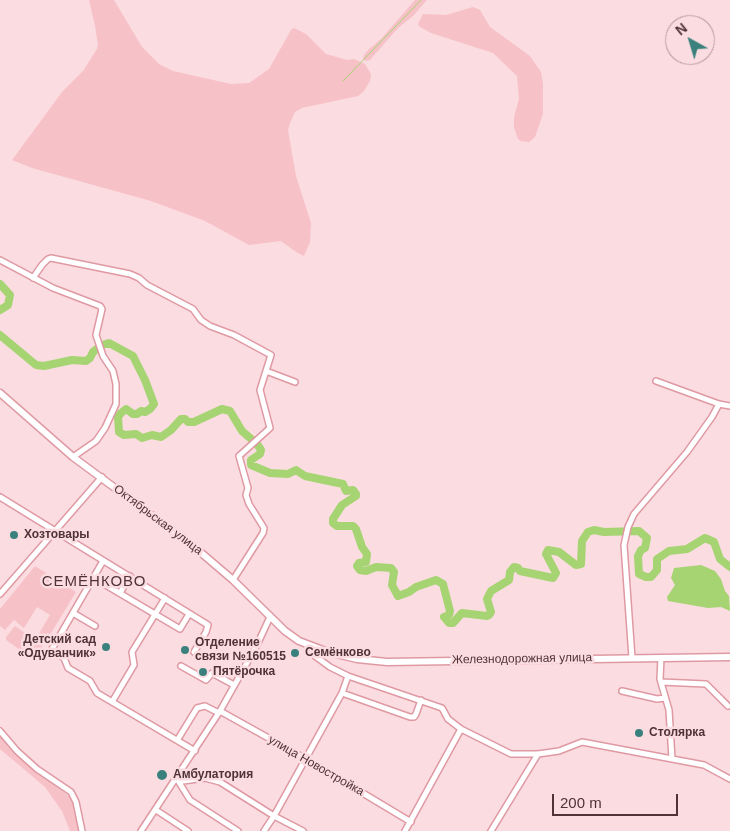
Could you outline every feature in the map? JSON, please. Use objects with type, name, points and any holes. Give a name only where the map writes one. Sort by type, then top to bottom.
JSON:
[{"type":"street","points":[[33,278],[42,265],[52,258],[130,274],[193,309],[201,320],[210,326],[246,341],[271,355],[260,390],[270,428],[239,456],[248,488],[246,495],[249,504],[264,528],[263,533],[233,580]]},
{"type":"street","points":[[0,260],[52,288],[100,306],[102,309],[96,335],[99,347],[113,371],[116,384],[116,404],[105,428],[96,441],[73,457]]},
{"type":"street","points":[[266,371],[295,382]]},
{"type":"street","points":[[656,381],[719,404],[730,406]]},
{"type":"street","name":"Октябрьская улица","points":[[0,393],[73,457],[192,545],[233,580],[270,617],[299,641],[315,648]]},
{"type":"street","points":[[632,658],[625,553],[628,526],[634,514],[686,452],[712,417],[719,404]]},
{"type":"street","points":[[0,594],[102,477]]},
{"type":"street","points":[[0,497],[208,625],[194,652]]},
{"type":"street","points":[[104,561],[52,649],[64,658],[68,668],[90,681],[96,693],[178,739],[195,751]]},
{"type":"street","points":[[120,593],[130,576]]},
{"type":"street","points":[[94,578],[180,629],[189,614]]},
{"type":"street","points":[[112,702],[134,665],[132,652],[165,598]]},
{"type":"street","points":[[73,613],[95,626]]},
{"type":"street","points":[[141,831],[220,712],[257,646],[270,617]]},
{"type":"street","points":[[315,648],[315,656],[330,667],[348,676],[442,708],[448,719],[461,729],[511,754],[538,754],[560,751],[582,742],[704,765],[730,779]]},
{"type":"street","name":"Железнодорожная улица","points":[[315,648],[357,659],[387,662],[730,657]]},
{"type":"street","points":[[661,658],[661,682],[669,710],[672,759]]},
{"type":"street","points":[[181,666],[206,680],[212,673],[234,685]]},
{"type":"street","points":[[264,831],[342,694],[348,676]]},
{"type":"street","points":[[661,682],[706,684],[728,706]]},
{"type":"street","points":[[622,692],[657,699],[665,698]]},
{"type":"street","points":[[342,694],[410,717],[414,717],[416,714],[421,700]]},
{"type":"street","name":"улица Новостройка","points":[[178,739],[197,708],[205,706],[220,712],[306,759],[411,822]]},
{"type":"street","points":[[405,831],[461,729]]},
{"type":"street","points":[[0,731],[17,751],[37,769],[71,792],[76,802],[82,831]]},
{"type":"street","points":[[490,831],[538,754]]},
{"type":"street","points":[[177,779],[183,781],[205,778],[220,782],[274,816],[303,831]]},
{"type":"street","points":[[177,779],[190,800],[238,831]]},
{"type":"street","points":[[156,810],[188,831]]},
{"type":"shaded area","points":[[89,0],[114,0],[142,47],[159,64],[173,71],[231,84],[249,83],[269,69],[291,30],[294,28],[306,34],[326,54],[347,60],[354,59],[365,64],[371,74],[370,81],[364,91],[358,96],[302,108],[295,112],[290,123],[288,130],[296,176],[311,223],[310,242],[304,256],[281,241],[249,245],[205,221],[151,201],[32,168],[12,160],[62,92],[83,71],[97,49],[95,26]]},
{"type":"shaded area","points":[[415,0],[427,0],[413,16],[398,28],[370,60],[366,61],[363,59],[369,49],[381,39]]},
{"type":"shaded area","points":[[473,7],[480,10],[490,27],[530,56],[541,72],[543,114],[535,137],[529,142],[518,139],[514,128],[514,117],[519,99],[517,76],[493,53],[431,33],[418,24],[423,14],[446,15]]},
{"type":"shaded area","points":[[701,565],[715,571],[721,579],[729,596],[730,611],[721,607],[708,608],[668,601],[667,597],[675,585],[671,578],[674,568]]},
{"type":"shaded area","points":[[35,566],[76,592],[45,643],[37,637],[50,615],[37,607],[24,628],[14,620],[5,630],[0,626],[0,609]]},
{"type":"shaded area","points":[[15,626],[43,645],[36,658],[33,659],[6,640],[6,637]]},
{"type":"shaded area","points":[[0,735],[8,747],[72,799],[76,805],[80,831],[70,831],[62,811],[45,787],[0,749]]},
{"type":"waterway","points":[[343,81],[421,0]]},
{"type":"waterway","points":[[0,284],[10,295],[8,305],[0,310]]},
{"type":"waterway","points":[[0,335],[36,365],[44,366],[72,360],[86,361],[93,352],[102,345],[109,343],[133,356],[154,404],[145,412],[141,411],[133,414],[126,409],[121,413],[118,417],[119,432],[124,435],[136,434],[142,438],[152,435],[161,437],[181,419],[194,422],[222,409],[230,411],[242,431],[261,450],[260,454],[251,460],[251,465],[270,473],[288,474],[296,470],[305,476],[343,484],[346,491],[353,490],[356,496],[342,505],[333,519],[333,523],[337,526],[353,526],[356,529],[362,547],[367,554],[366,562],[359,563],[357,566],[360,570],[366,571],[376,567],[391,568],[394,572],[392,585],[398,596],[436,580],[443,584],[450,611],[449,615],[444,617],[449,623],[453,623],[462,613],[489,615],[491,612],[487,599],[491,591],[509,580],[510,572],[514,567],[520,571],[553,578],[556,573],[546,554],[548,550],[559,552],[576,565],[581,564],[582,541],[588,532],[594,530],[604,532],[639,531],[647,538],[645,548],[641,550],[638,556],[639,574],[646,577],[651,577],[657,570],[657,559],[669,551],[687,549],[705,538],[714,542],[720,559],[730,567]]},
{"type":"place","name":"Хозтовары","points":[[14,535]]},
{"type":"place","name":"Детский сад «Одуванчик»","points":[[106,647]]},
{"type":"place","name":"Отделение связи №160515","points":[[185,650]]},
{"type":"place","name":"Семёнково","points":[[295,653]]},
{"type":"place","name":"Пятёрочка","points":[[203,672]]},
{"type":"place","name":"Столярка","points":[[639,733]]},
{"type":"place","name":"Амбулатория","points":[[162,775]]},
{"type":"district","name":"СЕМЁНКОВО","points":[[94,582]]}]
